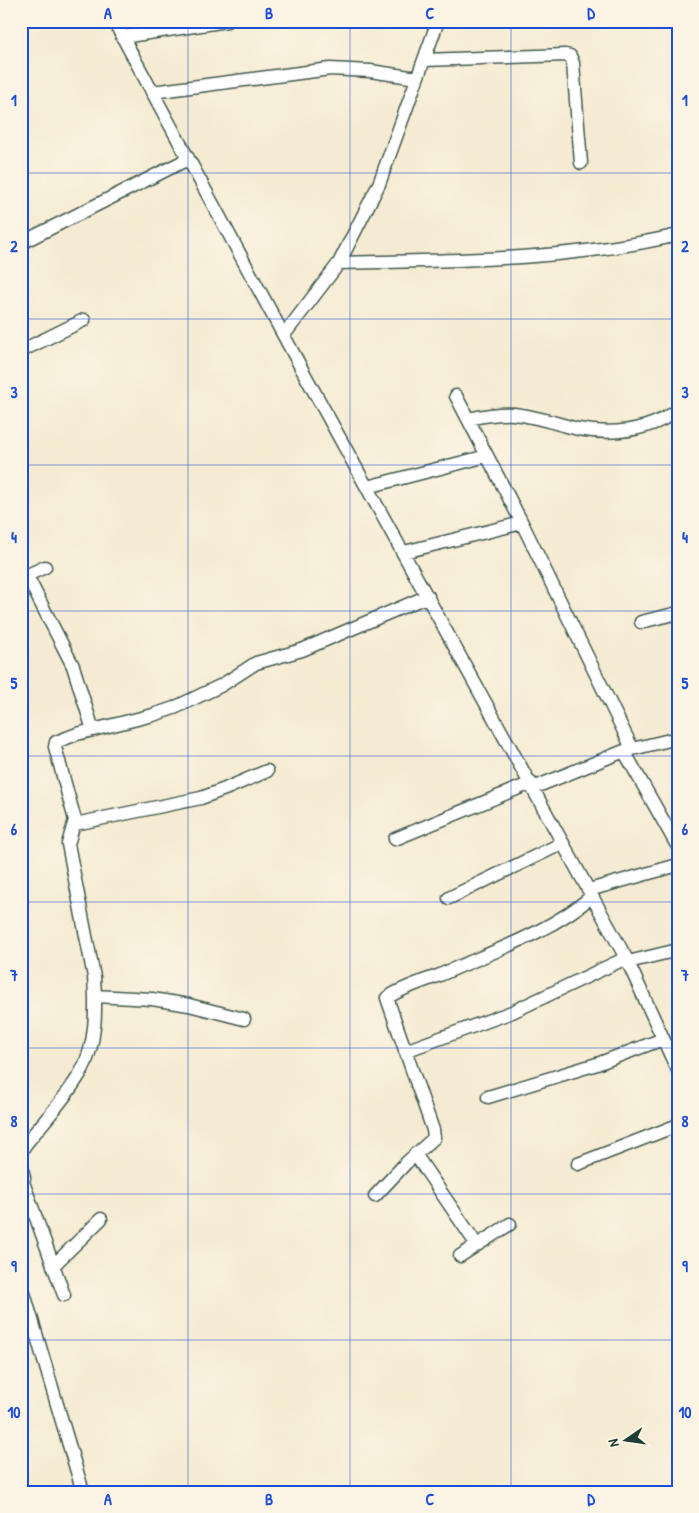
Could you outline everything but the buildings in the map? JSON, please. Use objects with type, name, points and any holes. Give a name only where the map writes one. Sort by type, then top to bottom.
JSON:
[{"type":"street","points":[[114,21],[627,960],[663,1038],[675,1056],[678,1070]]},
{"type":"street","points":[[122,37],[227,21]]},
{"type":"street","points":[[284,335],[339,263],[379,184],[436,25],[423,21]]},
{"type":"street","points":[[424,60],[570,56],[573,63],[581,164]]},
{"type":"street","points":[[152,92],[330,69],[370,71],[417,78]]},
{"type":"street","points":[[21,243],[188,159]]},
{"type":"street","points":[[339,263],[505,258],[600,250],[678,235]]},
{"type":"street","points":[[21,351],[84,320]]},
{"type":"street","points":[[456,396],[522,523],[628,749],[678,848]]},
{"type":"street","points":[[468,419],[491,415],[515,414],[579,429],[601,432],[619,431],[655,424],[678,410]]},
{"type":"street","points":[[367,487],[488,456]]},
{"type":"street","points":[[404,552],[522,523]]},
{"type":"street","points":[[45,567],[24,577],[73,666],[93,730]]},
{"type":"street","points":[[21,1152],[82,1071],[92,1043],[95,996],[89,947],[68,844],[69,836],[75,824],[55,744],[62,739],[174,708],[222,686],[256,663],[302,650],[428,596]]},
{"type":"street","points":[[641,622],[678,613]]},
{"type":"street","points":[[395,839],[628,749],[678,738]]},
{"type":"street","points":[[75,824],[202,798],[225,790],[266,771]]},
{"type":"street","points":[[449,898],[563,843]]},
{"type":"street","points":[[375,1196],[415,1154],[434,1138],[388,998],[562,918],[578,908],[590,893],[678,865]]},
{"type":"street","points":[[405,1051],[512,1012],[627,960],[678,950]]},
{"type":"street","points":[[95,996],[152,998],[244,1019]]},
{"type":"street","points":[[488,1097],[597,1064],[663,1038]]},
{"type":"street","points":[[578,1164],[678,1125]]},
{"type":"street","points":[[415,1154],[477,1245]]},
{"type":"street","points":[[21,1163],[24,1178],[22,1182],[64,1295]]},
{"type":"street","points":[[54,1266],[101,1219]]},
{"type":"street","points":[[460,1256],[510,1224]]},
{"type":"street","points":[[21,1283],[83,1492]]}]
